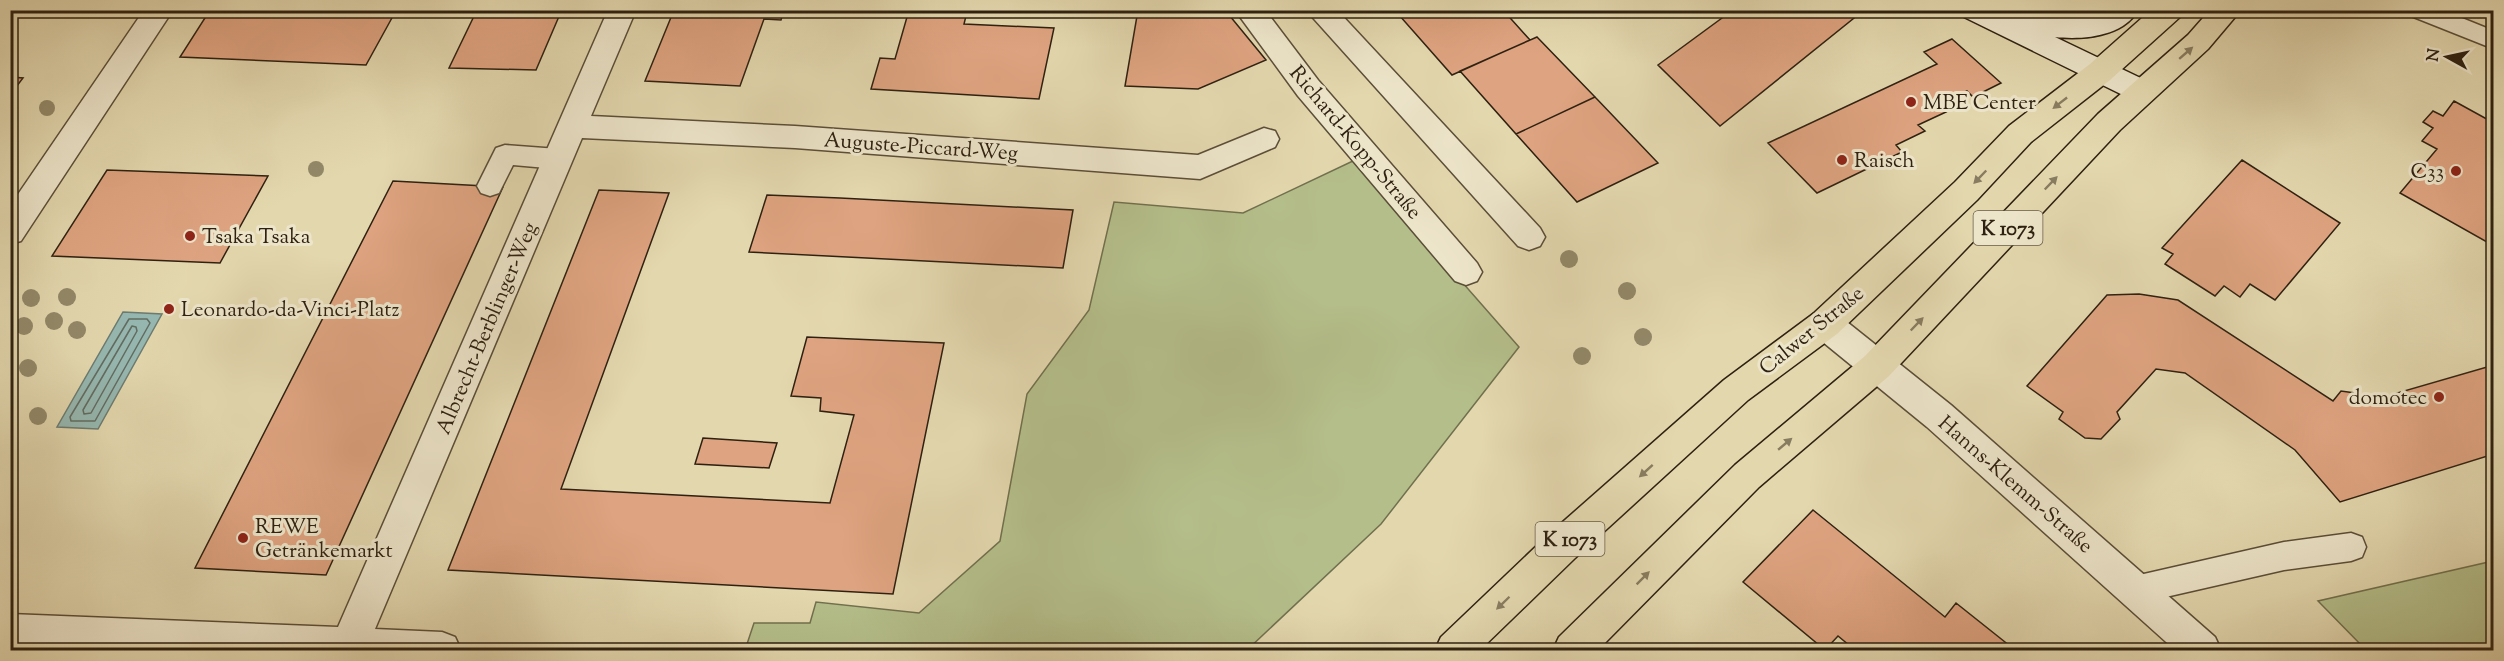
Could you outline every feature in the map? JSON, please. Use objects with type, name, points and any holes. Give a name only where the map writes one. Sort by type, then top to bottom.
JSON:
[{"type":"main road","name":"Calwer Straße","points":[[1454,651],[1561,547],[1728,397],[1825,324],[1966,190],[2020,134],[2100,72],[2170,10]]},
{"type":"main road","name":"K 1073","points":[[1572,651],[1747,476],[1877,366],[2101,130],[2141,91],[2198,42],[2227,10]]},
{"type":"street","points":[[10,232],[159,10]]},
{"type":"street","name":"Albrecht-Berblinger-Weg","points":[[349,645],[622,10]]},
{"type":"street","name":"Richard-Kopp-Straße","points":[[1249,10],[1308,88],[1466,272]]},
{"type":"street","points":[[1320,10],[1529,237]]},
{"type":"street","points":[[1978,13],[2025,22],[2087,29],[2119,15],[2124,10]]},
{"type":"street","points":[[1978,13],[2141,91]]},
{"type":"street","name":"Auguste-Piccard-Weg","points":[[573,126],[795,137],[1200,167],[1264,139]]},
{"type":"street","name":"Hanns-Klemm-Straße","points":[[1825,324],[1939,416],[2202,651]]},
{"type":"street","points":[[10,632],[349,645],[442,651]]},
{"type":"lane","points":[[2419,10],[2493,41]]},
{"type":"lane","points":[[490,186],[506,155],[558,159]]},
{"type":"lane","points":[[2135,590],[2284,556],[2351,547]]},
{"type":"green space","points":[[1355,160],[1519,347],[1381,524],[1247,650],[745,650],[754,623],[810,623],[816,602],[919,613],[1000,541],[1027,394],[1089,310],[1114,202],[1243,213]]},
{"type":"green space","points":[[2493,561],[2493,650],[2366,650],[2318,601]]},
{"type":"water","points":[[123,312],[162,314],[98,429],[57,427]]},
{"type":"building","points":[[210,10],[269,10],[393,16],[366,65],[180,57]]},
{"type":"building","points":[[674,10],[784,10],[781,20],[764,19],[740,86],[645,81]]},
{"type":"building","points":[[909,10],[967,12],[964,24],[1054,28],[1039,99],[871,89],[880,58],[895,59]]},
{"type":"building","points":[[1138,10],[1225,10],[1266,60],[1198,89],[1125,86]]},
{"type":"building","points":[[1409,10],[1503,10],[1530,40],[1452,75],[1399,15]]},
{"type":"building","points":[[1733,10],[1864,10],[1720,126],[1658,65]]},
{"type":"building","points":[[476,12],[560,14],[536,70],[449,68]]},
{"type":"building","points":[[1537,37],[1595,97],[1516,134],[1460,71]]},
{"type":"building","points":[[1952,39],[2001,83],[1973,97],[1967,91],[1938,105],[1946,112],[1918,125],[1925,131],[1896,145],[1902,152],[1817,193],[1768,143],[1937,64],[1924,52]]},
{"type":"building","points":[[10,77],[23,78],[10,95]]},
{"type":"building","points":[[1595,97],[1658,163],[1577,202],[1516,134]]},
{"type":"building","name":"C33","points":[[2454,101],[2494,123],[2494,246],[2400,193],[2437,149],[2422,141],[2433,128],[2423,122],[2433,111],[2443,116]]},
{"type":"building","points":[[2242,160],[2340,223],[2275,300],[2250,284],[2240,297],[2224,286],[2215,296],[2165,264],[2173,254],[2162,248]]},
{"type":"building","points":[[107,170],[268,176],[220,263],[52,256]]},
{"type":"building","points":[[393,181],[503,187],[326,575],[195,568]]},
{"type":"building","points":[[599,190],[669,193],[561,489],[830,503],[854,415],[820,411],[821,398],[791,396],[807,337],[944,343],[893,594],[448,570]]},
{"type":"building","points":[[767,195],[1073,210],[1063,268],[749,252]]},
{"type":"building","name":"domotec","points":[[2139,294],[2178,300],[2333,401],[2341,391],[2355,393],[2363,403],[2494,365],[2494,454],[2340,502],[2295,450],[2185,373],[2156,369],[2117,412],[2120,419],[2101,439],[2085,438],[2059,419],[2063,412],[2027,386],[2107,295]]},
{"type":"building","points":[[703,438],[777,443],[769,468],[695,464]]},
{"type":"building","points":[[1813,510],[1945,617],[1956,603],[2015,650],[1855,650],[1838,636],[1825,650],[1743,582]]},
{"type":"place","name":"MBE Center","points":[[1911,102]]},
{"type":"place","name":"Raisch","points":[[1842,160]]},
{"type":"place","name":"C33","points":[[2456,171]]},
{"type":"place","name":"Tsaka Tsaka","points":[[190,236]]},
{"type":"place","name":"Leonardo-da-Vinci-Platz","points":[[169,309]]},
{"type":"place","name":"domotec","points":[[2439,397]]},
{"type":"place","name":"REWE Getränkemarkt","points":[[243,538]]}]
